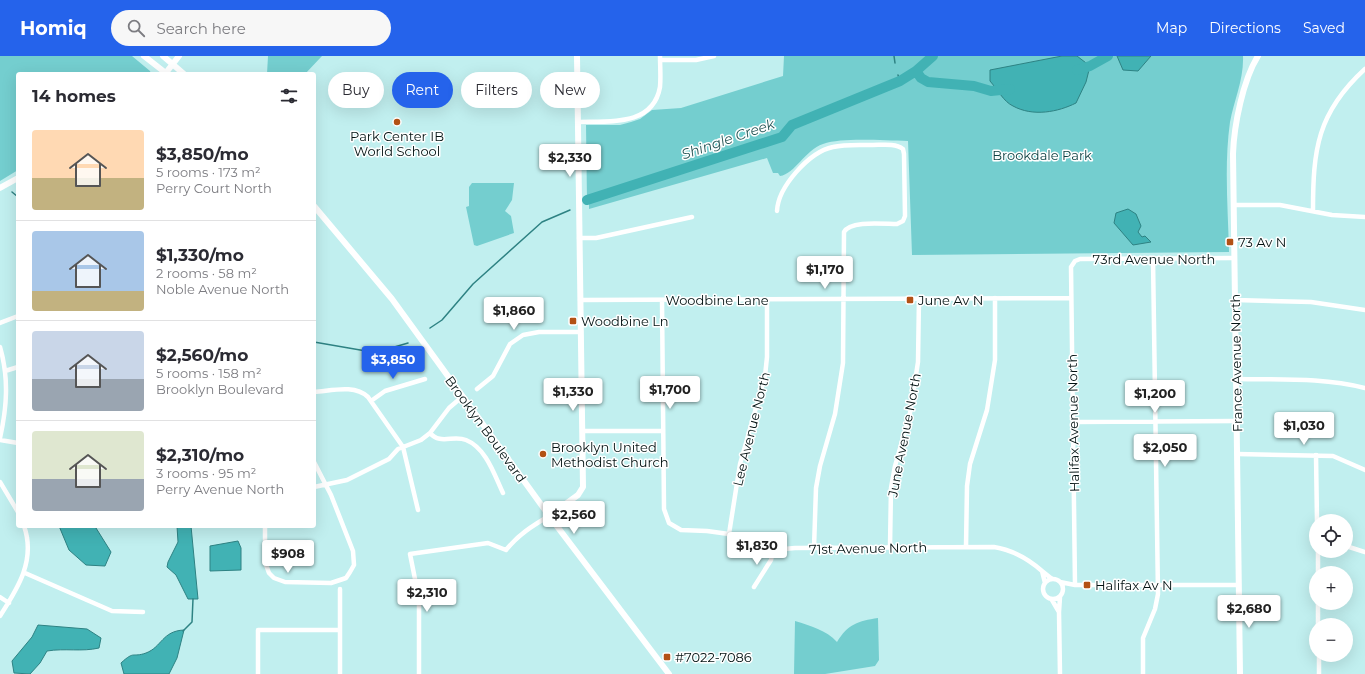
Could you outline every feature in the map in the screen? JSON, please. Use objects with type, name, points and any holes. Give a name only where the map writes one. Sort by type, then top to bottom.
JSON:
[{"type":"street","points":[[144,56],[164,72]]},
{"type":"street","points":[[163,56],[182,72]]},
{"type":"street","points":[[167,72],[179,56]]},
{"type":"street","points":[[419,674],[419,599],[410,554],[488,543],[506,550],[515,538],[524,531],[549,516],[582,491],[577,56]]},
{"type":"street","points":[[578,122],[629,120],[643,114],[654,102],[660,88],[660,58],[696,60],[714,56]]},
{"type":"street","name":"France Avenue North","points":[[1240,674],[1233,154],[1235,127],[1250,72],[1258,56]]},
{"type":"street","points":[[1313,211],[1314,162],[1322,130],[1337,100],[1347,86],[1365,69]]},
{"type":"street","points":[[777,211],[777,201],[789,181],[813,156],[822,150],[842,146],[899,146],[904,154],[905,216],[903,221],[897,224],[854,224],[846,228],[844,236],[843,369],[836,414],[820,466],[816,488],[814,548]]},
{"type":"street","points":[[0,188],[16,179]]},
{"type":"street","points":[[1234,205],[1280,205],[1332,215],[1365,217]]},
{"type":"street","name":"Brooklyn Boulevard","points":[[316,208],[392,299],[549,516],[617,608],[669,674]]},
{"type":"street","points":[[579,238],[596,238],[692,217]]},
{"type":"street","name":"73rd Avenue North","points":[[1075,261],[1080,259],[1234,258]]},
{"type":"street","points":[[1143,674],[1143,638],[1156,609],[1158,586],[1157,423],[1153,259]]},
{"type":"street","name":"Halifax Avenue North","points":[[1075,261],[1071,266],[1075,585]]},
{"type":"street","name":"June Avenue North","points":[[890,547],[892,481],[910,412],[917,375],[919,298]]},
{"type":"street","points":[[966,547],[966,508],[970,464],[987,410],[993,373],[996,337],[995,298]]},
{"type":"street","name":"Woodbine Lane","points":[[580,300],[1071,298]]},
{"type":"street","points":[[582,431],[662,431],[662,300]]},
{"type":"street","name":"Lee Avenue North","points":[[729,534],[740,464],[765,376],[767,357],[767,300]]},
{"type":"street","points":[[1235,300],[1311,302],[1365,310]]},
{"type":"street","points":[[0,323],[16,317]]},
{"type":"street","points":[[477,389],[493,376],[510,344],[524,335],[539,332],[580,332]]},
{"type":"street","points":[[0,347],[5,371],[6,411],[0,439],[16,443]]},
{"type":"street","points":[[5,371],[16,368]]},
{"type":"street","points":[[371,401],[385,391],[425,379]]},
{"type":"street","points":[[1236,380],[1323,380],[1365,388]]},
{"type":"street","points":[[316,392],[357,390],[363,392],[371,401],[403,447],[418,510]]},
{"type":"street","points":[[316,487],[341,483],[385,462],[398,449],[421,440],[430,433],[449,408],[463,396]]},
{"type":"street","points":[[1074,422],[1157,423],[1236,421]]},
{"type":"street","name":"71st Avenue North","points":[[662,431],[664,514],[669,523],[681,530],[742,536],[773,550],[890,547],[966,547],[1005,549],[1025,557],[1052,579]]},
{"type":"street","points":[[430,433],[438,440],[464,439],[479,449],[503,493]]},
{"type":"street","points":[[1237,454],[1333,456],[1365,470]]},
{"type":"street","points":[[1316,455],[1317,514]]},
{"type":"street","points":[[265,528],[265,562],[269,573],[274,578],[285,582],[331,583],[339,582],[349,574],[354,565],[353,550],[327,485],[316,466]]},
{"type":"street","points":[[0,482],[16,509]]},
{"type":"street","points":[[0,616],[20,585],[25,573],[28,552],[24,528]]},
{"type":"street","points":[[1353,548],[1365,552]]},
{"type":"street","points":[[754,587],[771,560],[773,550]]},
{"type":"street","points":[[1042,571],[1045,583],[1043,592],[1046,597],[1052,600],[1059,612]]},
{"type":"street","points":[[25,573],[112,611],[143,612]]},
{"type":"street","points":[[1045,583],[1052,579],[1075,585],[1239,585]]},
{"type":"street","points":[[1060,582],[1063,591]]},
{"type":"street","points":[[1060,674],[1060,598],[1063,591],[1075,585]]},
{"type":"street","points":[[340,589],[340,674]]},
{"type":"street","points":[[0,597],[9,602]]},
{"type":"street","points":[[1052,600],[1060,598]]},
{"type":"street","points":[[258,674],[258,630],[340,630]]},
{"type":"street","points":[[1319,662],[1319,674]]},
{"type":"green space","points":[[0,56],[132,56],[150,71],[16,72],[16,171],[0,181]]},
{"type":"green space","points":[[268,56],[322,56],[307,72],[267,72]]},
{"type":"green space","name":"Brookdale Park","points":[[784,56],[1243,56],[1242,73],[1230,122],[1228,138],[1227,187],[1229,252],[912,255],[908,141],[853,140],[832,142],[817,147],[791,171],[780,176],[778,173],[773,173],[767,158],[589,209],[589,201],[587,201],[586,125],[620,125],[640,119],[652,110],[681,108],[783,76]]},
{"type":"green space","points":[[472,183],[514,183],[512,200],[505,211],[511,216],[514,233],[477,246],[474,245],[466,207],[469,206],[469,187]]},
{"type":"green space","points":[[878,618],[879,660],[875,666],[825,674],[794,674],[795,621],[823,631],[837,642],[845,631],[854,624],[865,620]]},
{"type":"shaded area","points":[[1062,56],[1077,56],[1090,66],[1086,82],[1076,103],[1061,109],[1037,112],[1013,106],[1007,102],[990,81],[990,70]]},
{"type":"shaded area","points":[[1117,56],[1151,56],[1138,71],[1123,70]]},
{"type":"shaded area","points":[[1128,209],[1136,214],[1141,226],[1138,232],[1142,237],[1145,236],[1151,242],[1133,245],[1114,223],[1116,213]]},
{"type":"shaded area","points":[[60,528],[96,528],[111,552],[105,566],[86,565],[69,550]]},
{"type":"shaded area","points":[[177,528],[191,528],[198,599],[188,599],[176,575],[167,567],[178,542]]},
{"type":"shaded area","points":[[238,541],[241,548],[241,570],[210,571],[210,546]]},
{"type":"shaded area","points":[[38,625],[87,629],[101,638],[99,648],[86,650],[47,651],[40,663],[30,674],[14,673],[12,661],[32,637]]},
{"type":"shaded area","points":[[184,630],[177,658],[169,674],[124,674],[121,663],[131,655],[146,653],[156,647],[171,633]]},
{"type":"waterway","points":[[894,56],[895,63]]},
{"type":"waterway","name":"Shingle Creek","points":[[587,200],[782,137],[792,125],[900,81],[916,71],[933,56]]},
{"type":"waterway","points":[[1077,70],[1090,66],[1108,56]]},
{"type":"waterway","points":[[916,71],[921,78],[928,82],[974,86],[991,91],[1010,89]]},
{"type":"waterway","name":"Shingle Creek","points":[[898,75],[900,81]]},
{"type":"waterway","name":"Shingle Creek","points":[[12,192],[16,195]]},
{"type":"waterway","name":"Shingle Creek","points":[[430,328],[442,320],[473,284],[542,222],[570,210]]},
{"type":"waterway","name":"Shingle Creek","points":[[316,342],[366,351],[391,348],[408,343]]},
{"type":"waterway","points":[[183,631],[192,622],[193,599]]},
{"type":"place","name":"Park Center IB World School","points":[[397,122]]},
{"type":"place","name":"73 Av N","points":[[1230,242]]},
{"type":"place","name":"June Av N","points":[[910,300]]},
{"type":"place","name":"Woodbine Ln","points":[[573,321]]},
{"type":"place","name":"Brooklyn United Methodist Church","points":[[543,454]]},
{"type":"place","name":"Halifax Av N","points":[[1087,585]]},
{"type":"place","name":"#7022-7086","points":[[667,657]]}]
